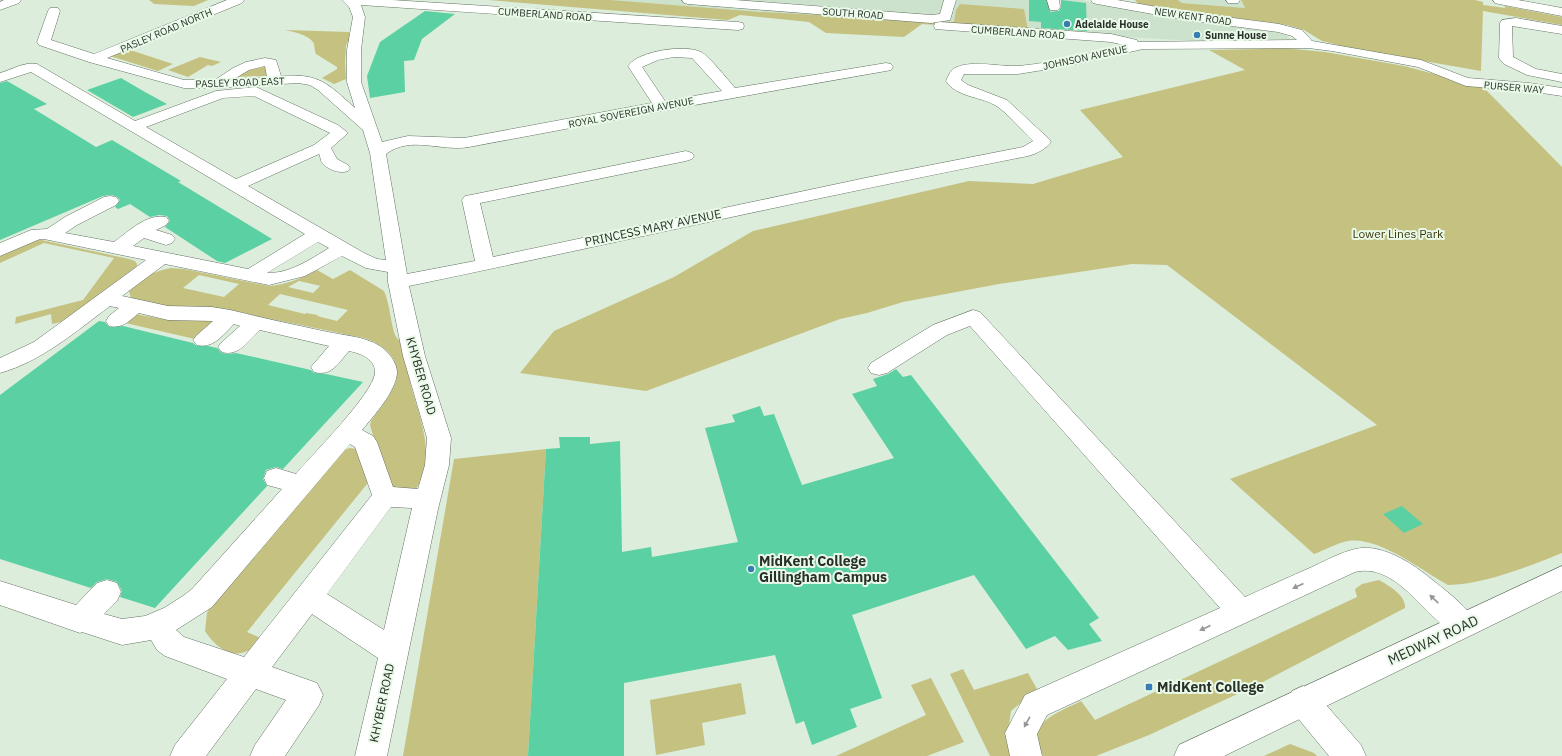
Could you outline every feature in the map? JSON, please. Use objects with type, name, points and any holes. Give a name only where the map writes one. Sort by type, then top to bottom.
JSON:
[{"type":"street","points":[[0,6],[15,0]]},
{"type":"street","name":"PASLEY ROAD NORTH","points":[[94,60],[238,0]]},
{"type":"street","name":"SOUTH ROAD","points":[[688,0],[775,3],[931,19],[943,22]]},
{"type":"street","points":[[943,22],[950,0]]},
{"type":"street","name":"NEW KENT ROAD","points":[[1097,0],[1186,16],[1279,28],[1297,33],[1308,44]]},
{"type":"street","points":[[1499,0],[1562,12]]},
{"type":"street","points":[[1530,0],[1562,6]]},
{"type":"street","name":"CUMBERLAND ROAD","points":[[350,1],[738,26]]},
{"type":"street","name":"KHYBER ROAD","points":[[350,1],[357,8],[359,17],[354,50],[354,82],[378,153],[403,306],[414,356],[439,438],[437,465],[393,652],[371,756]]},
{"type":"street","name":"PASLEY ROAD EAST","points":[[54,11],[44,42],[94,60],[181,83],[219,84],[307,80],[323,87],[370,129]]},
{"type":"street","name":"CUMBERLAND ROAD","points":[[943,22],[1111,38],[1143,45]]},
{"type":"street","points":[[1562,30],[1516,22],[1506,23],[1506,58],[1509,61],[1532,72],[1562,78]]},
{"type":"street","name":"JOHNSON AVENUE","points":[[908,173],[1028,151],[1042,142],[1002,103],[963,88],[954,81],[960,70],[1018,70],[1062,63],[1143,45],[1308,44],[1332,47],[1421,64],[1466,82]]},
{"type":"street","points":[[662,107],[635,66],[638,62],[648,58],[681,52],[691,53],[697,55],[732,93]]},
{"type":"street","name":"PRINCESS MARY AVENUE","points":[[16,59],[237,185],[318,234],[373,264],[398,275],[485,265],[908,173]]},
{"type":"street","points":[[219,84],[238,71],[264,62],[271,63],[274,76],[272,81]]},
{"type":"street","points":[[0,78],[32,67]]},
{"type":"street","name":"ROYAL SOVEREIGN AVENUE","points":[[378,153],[385,146],[395,142],[414,140],[464,143],[732,93],[886,67]]},
{"type":"street","points":[[323,87],[338,88],[354,82]]},
{"type":"street","name":"PURSER WAY","points":[[1466,82],[1529,87],[1562,92]]},
{"type":"street","points":[[190,84],[188,89],[192,102],[195,103]]},
{"type":"street","points":[[135,126],[166,110],[195,103],[225,92],[259,91],[339,132],[339,135],[320,148],[237,185]]},
{"type":"street","points":[[320,148],[325,150],[329,155],[329,161],[342,168]]},
{"type":"street","points":[[485,265],[471,200],[686,156]]},
{"type":"street","points":[[50,235],[99,204]]},
{"type":"street","points":[[117,249],[141,231],[160,221]]},
{"type":"street","points":[[141,231],[164,249]]},
{"type":"street","points":[[0,250],[37,234],[50,235],[117,249],[164,249],[251,276],[269,279],[286,277],[344,248]]},
{"type":"street","points":[[251,276],[264,266],[318,234]]},
{"type":"street","points":[[0,366],[28,354],[63,331],[107,299],[164,249]]},
{"type":"street","points":[[0,593],[80,620],[122,632],[138,632],[158,626],[184,612],[202,598],[345,434],[376,394],[384,379],[386,371],[382,360],[374,352],[365,347],[230,317],[212,314],[168,313],[107,299]]},
{"type":"street","points":[[116,321],[135,306]]},
{"type":"street","points":[[204,340],[230,317]]},
{"type":"street","points":[[879,368],[940,330],[973,317],[1241,612]]},
{"type":"street","points":[[229,346],[255,323]]},
{"type":"street","points":[[34,332],[49,329],[63,331]]},
{"type":"street","points":[[322,367],[345,342]]},
{"type":"street","points":[[345,434],[359,438],[365,442],[385,497]]},
{"type":"street","points":[[276,478],[301,485]]},
{"type":"street","points":[[385,497],[428,499]]},
{"type":"street","points":[[186,756],[385,497]]},
{"type":"street","points":[[1026,756],[1021,733],[1036,705],[1351,562],[1368,558],[1386,564],[1402,573],[1422,588],[1463,625]]},
{"type":"street","name":"MEDWAY ROAD","points":[[1190,756],[1562,578]]},
{"type":"street","points":[[80,620],[107,592]]},
{"type":"street","points":[[309,597],[393,652]]},
{"type":"street","points":[[158,626],[167,641],[175,647],[306,693],[308,695],[266,756]]},
{"type":"street","points":[[1303,701],[1350,756]]},
{"type":"shaded area","points":[[570,0],[1041,0],[1040,9],[1062,11],[1062,0],[1081,0],[1164,17],[1270,31],[1286,35],[1292,41],[1240,44],[676,9]]},
{"type":"shaded area","points":[[1178,0],[1240,0],[1245,8],[1182,3]]},
{"type":"green space","points":[[149,0],[208,0],[194,6],[154,4]]},
{"type":"green space","points":[[488,0],[610,0],[760,12],[954,22],[956,10],[960,4],[1024,9],[1028,30],[922,24],[904,37],[826,33],[809,22],[740,15],[728,20]]},
{"type":"green space","points":[[1135,0],[1178,0],[1182,3],[1245,8],[1241,0],[1475,0],[1483,2],[1483,5],[1505,8],[1505,6],[1562,17],[1562,25],[1483,11],[1481,71],[1338,46],[1322,41],[1304,30],[1287,25],[1139,5]]},
{"type":"green space","points":[[285,30],[349,32],[350,38],[346,45],[346,79],[334,84],[322,78],[337,69],[337,67],[316,54],[314,43],[310,39],[300,34]]},
{"type":"green space","name":"Lower Lines Park","points":[[1240,44],[1325,52],[1404,66],[1483,87],[1562,167],[1562,553],[1506,574],[1476,582],[1448,585],[1400,556],[1373,544],[1360,541],[1348,541],[1314,554],[1230,479],[1377,425],[1167,265],[1132,264],[999,284],[903,302],[867,313],[840,319],[646,391],[520,373],[554,331],[674,277],[753,231],[969,181],[1033,184],[1123,157],[1080,110],[1245,70],[1209,50],[1261,49]]},
{"type":"green space","points":[[124,48],[173,64],[158,71],[110,56]]},
{"type":"green space","points":[[200,57],[221,62],[212,66],[208,65],[188,77],[168,70]]},
{"type":"green space","points":[[257,65],[264,65],[269,74],[266,76],[235,77]]},
{"type":"green space","points":[[37,239],[129,259],[135,261],[137,264],[136,269],[69,320],[52,324],[51,314],[15,324],[16,317],[83,300],[114,258],[44,243],[0,263],[0,254]]},
{"type":"green space","points":[[165,269],[184,269],[269,286],[294,281],[317,270],[333,279],[350,270],[384,291],[388,301],[395,335],[406,354],[411,386],[425,438],[425,464],[422,477],[416,489],[388,488],[370,425],[371,421],[392,391],[396,381],[396,365],[389,353],[384,348],[364,338],[223,309],[180,309],[131,298],[129,291],[133,286],[153,273]],"holes":[[[199,275],[239,284],[224,297],[183,288]],[[299,281],[321,286],[313,293],[288,287]],[[280,294],[348,310],[337,321],[317,316],[318,315],[305,314],[268,305]]]},
{"type":"green space","points":[[135,314],[168,320],[200,319],[217,322],[199,340],[121,322]]},
{"type":"green space","points":[[350,448],[357,449],[367,479],[367,484],[247,632],[263,639],[257,645],[245,652],[233,653],[222,649],[212,641],[205,631],[207,613],[215,598],[344,450]]},
{"type":"green space","points":[[546,449],[528,756],[403,756],[454,459]]},
{"type":"green space","points":[[1379,580],[1400,595],[1405,603],[1405,608],[1261,683],[1149,735],[1096,756],[1043,756],[1038,744],[1037,735],[1040,727],[1053,715],[1062,710],[1081,701],[1095,720],[1357,597],[1355,589],[1362,584]]},
{"type":"green space","points":[[963,669],[974,690],[1028,673],[1037,689],[1011,711],[1007,739],[1012,756],[990,756],[950,674]]},
{"type":"green space","points":[[931,678],[964,742],[927,756],[836,756],[926,715],[911,685]]},
{"type":"green space","points":[[741,683],[746,714],[702,723],[705,745],[656,755],[650,700]]},
{"type":"green space","points":[[1290,744],[1314,753],[1317,756],[1264,756]]},
{"type":"building","points":[[1029,0],[1046,0],[1050,12],[1059,11],[1061,7],[1061,0],[1086,3],[1087,31],[1041,28],[1041,22],[1029,21]]},
{"type":"building","points":[[425,11],[455,14],[422,39],[414,60],[404,61],[405,92],[370,98],[367,76],[380,42]]},
{"type":"building","points":[[121,78],[167,104],[133,117],[87,90]]},
{"type":"building","points":[[7,81],[47,104],[34,109],[96,147],[112,140],[181,181],[178,182],[272,239],[225,263],[217,261],[165,227],[170,221],[167,216],[159,215],[150,217],[130,204],[118,209],[115,207],[120,200],[116,196],[110,195],[103,196],[0,240],[0,83]]},
{"type":"building","points":[[99,321],[105,322],[109,327],[123,326],[193,343],[197,346],[217,348],[222,353],[236,353],[311,370],[314,373],[363,382],[283,469],[276,467],[266,470],[263,479],[267,486],[155,608],[120,597],[122,591],[117,582],[107,579],[97,582],[91,588],[0,559],[0,395]]},
{"type":"building","name":"MidKent College Gillingham Campus","points":[[896,369],[903,377],[911,375],[1099,618],[1089,624],[1102,641],[1068,650],[1055,636],[1026,649],[974,575],[852,615],[882,698],[850,709],[857,727],[812,745],[804,721],[796,724],[775,655],[624,683],[624,756],[528,756],[546,449],[560,448],[559,437],[590,437],[590,444],[620,441],[622,552],[651,547],[652,557],[738,542],[705,428],[735,422],[732,415],[760,406],[764,416],[774,414],[802,485],[894,458],[852,394],[877,386],[873,379],[888,374]]},
{"type":"building","points":[[1402,506],[1423,524],[1404,533],[1383,514]]},
{"type":"place","name":"Adelaide House","points":[[1067,24]]},
{"type":"place","name":"Sunne House","points":[[1197,35]]},
{"type":"place","name":"MidKent College Gillingham Campus","points":[[751,569]]},
{"type":"place","name":"MidKent College","points":[[1149,687]]}]
